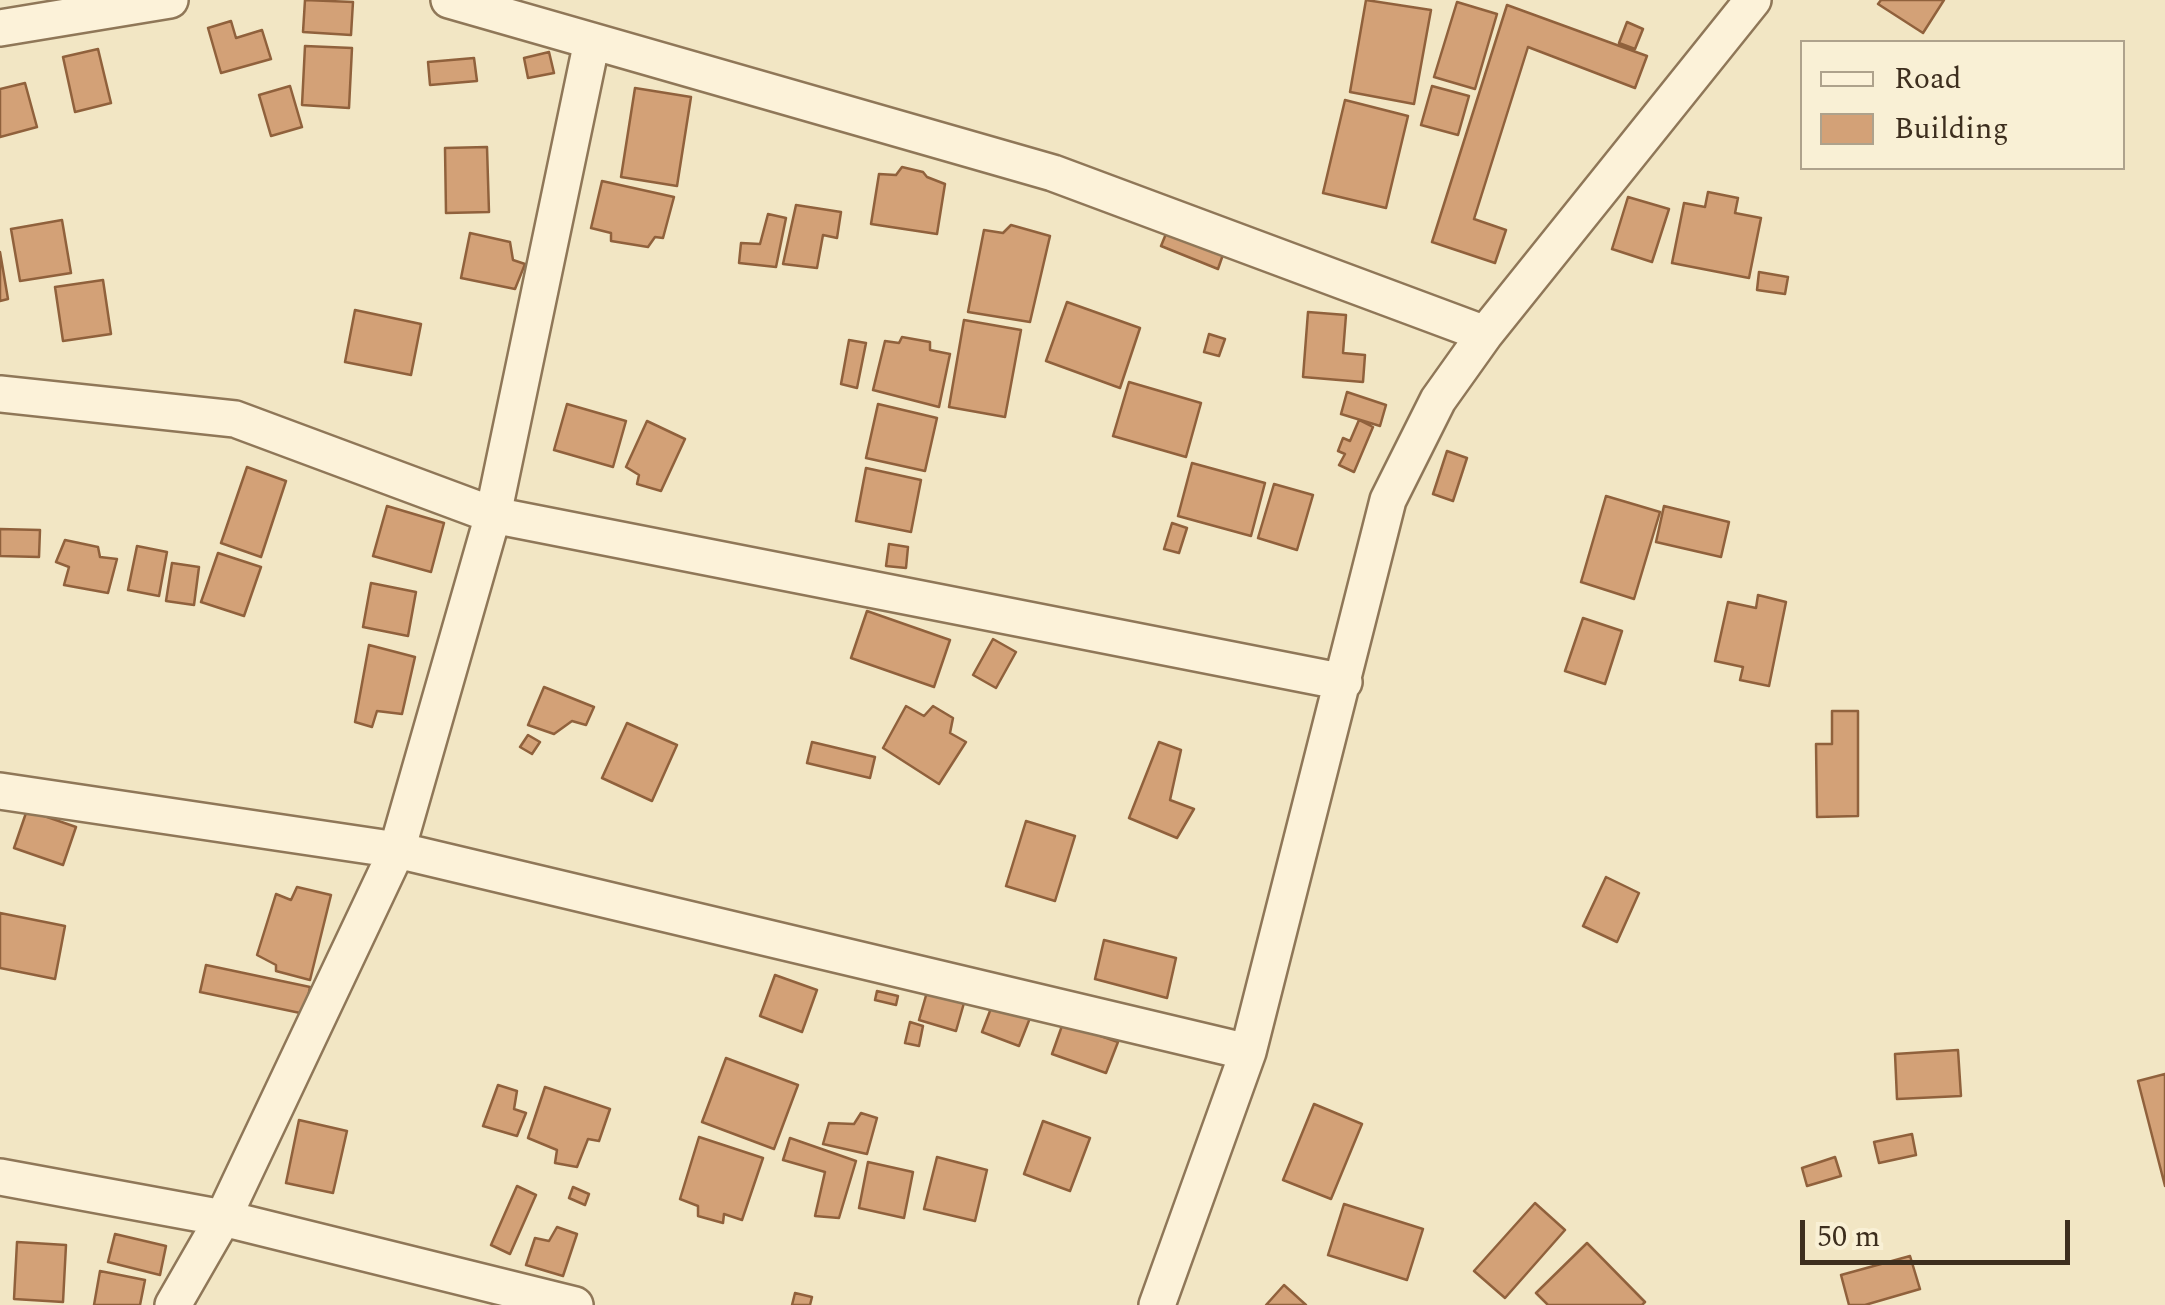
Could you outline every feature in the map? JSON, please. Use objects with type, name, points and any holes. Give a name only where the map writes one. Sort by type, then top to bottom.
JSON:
[{"type":"street","points":[[0,28],[170,0]]},
{"type":"street","points":[[450,0],[1053,173],[1485,334]]},
{"type":"street","points":[[1157,1305],[1248,1052],[1388,500],[1438,400],[1485,334],[1753,0]]},
{"type":"street","points":[[172,1305],[222,1218],[397,850],[493,515],[592,41]]},
{"type":"street","points":[[0,394],[235,419],[493,515],[1344,682]]},
{"type":"street","points":[[0,790],[397,850],[1248,1052]]},
{"type":"street","points":[[0,1177],[222,1218],[575,1305]]},
{"type":"building","points":[[305,0],[353,2],[351,35],[303,32]]},
{"type":"building","points":[[1366,0],[1431,10],[1414,104],[1350,92]]},
{"type":"building","points":[[1881,0],[1944,0],[1923,33],[1878,4]]},
{"type":"building","points":[[1457,2],[1497,14],[1475,89],[1434,77]]},
{"type":"building","points":[[1507,5],[1647,56],[1635,88],[1528,47],[1474,219],[1506,230],[1495,263],[1432,242]]},
{"type":"building","points":[[231,21],[236,38],[262,30],[271,59],[221,73],[208,28]]},
{"type":"building","points":[[1627,22],[1643,29],[1635,49],[1619,43]]},
{"type":"building","points":[[305,46],[352,48],[349,108],[302,105]]},
{"type":"building","points":[[98,49],[111,103],[75,112],[63,57]]},
{"type":"building","points":[[549,52],[554,73],[528,78],[524,58]]},
{"type":"building","points":[[474,58],[477,81],[430,85],[428,62]]},
{"type":"building","points":[[25,83],[37,127],[0,137],[0,89]]},
{"type":"building","points":[[290,86],[302,127],[271,136],[259,95]]},
{"type":"building","points":[[1432,86],[1469,96],[1458,135],[1421,125]]},
{"type":"building","points":[[635,88],[691,97],[677,186],[621,177]]},
{"type":"building","points":[[1345,100],[1408,116],[1386,208],[1323,193]]},
{"type":"building","points":[[487,147],[489,212],[446,213],[445,148]]},
{"type":"building","points":[[902,167],[923,172],[945,184],[937,234],[871,224],[879,174],[896,175]]},
{"type":"building","points":[[602,181],[674,197],[663,238],[655,237],[648,247],[611,241],[611,233],[591,228]]},
{"type":"building","points":[[1708,192],[1738,198],[1735,213],[1761,218],[1749,278],[1672,263],[1684,203],[1705,207]]},
{"type":"building","points":[[1628,197],[1669,209],[1652,262],[1612,249]]},
{"type":"building","points":[[796,205],[841,212],[837,238],[823,235],[817,268],[783,264]]},
{"type":"building","points":[[768,214],[786,218],[776,267],[739,263],[741,243],[760,244]]},
{"type":"building","points":[[62,220],[71,273],[20,281],[11,229]]},
{"type":"building","points":[[1170,224],[1226,246],[1218,269],[1161,246]]},
{"type":"building","points":[[1011,225],[1050,236],[1030,322],[968,312],[984,230],[1003,233]]},
{"type":"building","points":[[470,233],[510,242],[513,260],[525,264],[515,289],[461,278]]},
{"type":"building","points":[[0,252],[8,299],[0,301]]},
{"type":"building","points":[[1759,272],[1788,277],[1785,294],[1757,290]]},
{"type":"building","points":[[103,280],[111,334],[63,341],[55,287]]},
{"type":"building","points":[[1067,302],[1140,328],[1120,388],[1046,361]]},
{"type":"building","points":[[355,310],[421,324],[411,375],[345,362]]},
{"type":"building","points":[[1308,312],[1346,315],[1343,353],[1365,355],[1363,382],[1303,377]]},
{"type":"building","points":[[964,320],[1021,330],[1005,417],[949,407]]},
{"type":"building","points":[[1209,334],[1225,339],[1219,356],[1204,352]]},
{"type":"building","points":[[902,337],[930,342],[930,350],[950,354],[939,407],[873,390],[885,341],[899,343]]},
{"type":"building","points":[[849,340],[866,343],[857,388],[841,384]]},
{"type":"building","points":[[1129,382],[1201,403],[1186,457],[1113,436]]},
{"type":"building","points":[[1347,392],[1386,405],[1380,426],[1341,414]]},
{"type":"building","points":[[567,404],[626,421],[613,467],[554,450]]},
{"type":"building","points":[[878,404],[937,418],[925,471],[866,458]]},
{"type":"building","points":[[1359,420],[1373,427],[1354,472],[1339,465],[1345,454],[1338,451],[1343,438],[1350,441]]},
{"type":"building","points":[[647,421],[685,439],[661,491],[637,484],[639,475],[626,467]]},
{"type":"building","points":[[1447,451],[1467,458],[1453,501],[1433,494]]},
{"type":"building","points":[[1192,463],[1265,483],[1251,536],[1178,516]]},
{"type":"building","points":[[247,467],[286,481],[261,557],[221,543]]},
{"type":"building","points":[[866,468],[921,480],[911,532],[856,521]]},
{"type":"building","points":[[1274,484],[1313,495],[1297,550],[1258,538]]},
{"type":"building","points":[[1606,496],[1660,512],[1634,599],[1581,582]]},
{"type":"building","points":[[387,506],[444,523],[431,572],[373,556]]},
{"type":"building","points":[[1664,506],[1729,522],[1721,557],[1656,542]]},
{"type":"building","points":[[1172,523],[1187,528],[1179,553],[1164,549]]},
{"type":"building","points":[[0,529],[40,530],[39,557],[0,556]]},
{"type":"building","points":[[65,540],[98,547],[100,557],[117,559],[108,593],[64,585],[69,567],[56,562]]},
{"type":"building","points":[[889,544],[908,547],[906,568],[886,566]]},
{"type":"building","points":[[137,546],[167,552],[159,596],[128,590]]},
{"type":"building","points":[[218,553],[261,567],[244,616],[201,602]]},
{"type":"building","points":[[172,563],[199,567],[194,605],[166,601]]},
{"type":"building","points":[[371,583],[416,592],[408,636],[363,627]]},
{"type":"building","points":[[1758,595],[1786,602],[1769,686],[1740,680],[1743,667],[1715,661],[1728,602],[1756,608]]},
{"type":"building","points":[[867,611],[950,640],[934,687],[851,658]]},
{"type":"building","points":[[1583,618],[1622,631],[1605,684],[1565,671]]},
{"type":"building","points":[[993,639],[1016,652],[996,688],[973,675]]},
{"type":"building","points":[[369,645],[415,657],[402,714],[377,711],[372,727],[355,722]]},
{"type":"building","points":[[544,687],[594,707],[586,725],[572,721],[554,734],[528,725]]},
{"type":"building","points":[[906,706],[924,716],[933,706],[953,718],[950,733],[966,742],[939,784],[883,748]]},
{"type":"building","points":[[1832,711],[1858,711],[1858,816],[1817,817],[1816,744],[1832,744]]},
{"type":"building","points":[[627,723],[677,745],[652,801],[602,778]]},
{"type":"building","points":[[528,735],[540,742],[532,754],[520,747]]},
{"type":"building","points":[[812,742],[875,757],[870,778],[807,763]]},
{"type":"building","points":[[1159,742],[1181,750],[1170,800],[1194,809],[1177,838],[1129,818]]},
{"type":"building","points":[[27,810],[76,827],[63,865],[14,848]]},
{"type":"building","points":[[1026,821],[1075,836],[1055,901],[1006,886]]},
{"type":"building","points":[[1606,877],[1639,893],[1617,942],[1583,926]]},
{"type":"building","points":[[297,887],[331,895],[310,980],[276,971],[276,965],[257,955],[276,894],[291,900]]},
{"type":"building","points":[[0,913],[65,926],[55,979],[0,968]]},
{"type":"building","points":[[1104,940],[1176,958],[1167,998],[1095,979]]},
{"type":"building","points":[[206,965],[310,987],[305,1014],[200,992]]},
{"type":"building","points":[[775,975],[817,990],[802,1032],[760,1016]]},
{"type":"building","points":[[877,991],[898,996],[896,1005],[875,1000]]},
{"type":"building","points":[[927,992],[964,1003],[956,1031],[919,1020]]},
{"type":"building","points":[[993,1003],[1030,1018],[1019,1046],[982,1032]]},
{"type":"building","points":[[910,1022],[923,1026],[919,1046],[905,1043]]},
{"type":"building","points":[[1063,1023],[1118,1042],[1106,1073],[1052,1054]]},
{"type":"building","points":[[1958,1050],[1961,1096],[1897,1099],[1895,1054]]},
{"type":"building","points":[[726,1058],[798,1085],[774,1149],[702,1122]]},
{"type":"building","points":[[2165,1074],[2165,1186],[2138,1081]]},
{"type":"building","points":[[498,1085],[517,1091],[514,1109],[526,1113],[517,1136],[483,1126]]},
{"type":"building","points":[[545,1087],[610,1109],[599,1141],[588,1139],[577,1167],[555,1163],[557,1150],[528,1138]]},
{"type":"building","points":[[1314,1104],[1362,1124],[1331,1199],[1283,1180]]},
{"type":"building","points":[[861,1113],[877,1118],[867,1154],[823,1144],[829,1123],[854,1124]]},
{"type":"building","points":[[299,1120],[347,1131],[333,1193],[286,1183]]},
{"type":"building","points":[[1043,1121],[1090,1138],[1070,1191],[1024,1174]]},
{"type":"building","points":[[1912,1134],[1916,1155],[1879,1163],[1874,1142]]},
{"type":"building","points":[[699,1137],[763,1158],[742,1220],[724,1214],[723,1223],[698,1216],[698,1206],[680,1199]]},
{"type":"building","points":[[790,1138],[856,1161],[839,1218],[815,1216],[825,1172],[783,1160]]},
{"type":"building","points":[[937,1157],[987,1170],[975,1221],[924,1209]]},
{"type":"building","points":[[1835,1157],[1841,1176],[1807,1186],[1802,1168]]},
{"type":"building","points":[[868,1162],[913,1172],[904,1218],[859,1208]]},
{"type":"building","points":[[517,1186],[536,1195],[510,1254],[491,1245]]},
{"type":"building","points":[[573,1187],[589,1194],[585,1205],[569,1198]]},
{"type":"building","points":[[1535,1203],[1565,1230],[1505,1298],[1474,1271]]},
{"type":"building","points":[[1344,1204],[1423,1229],[1407,1280],[1328,1255]]},
{"type":"building","points":[[557,1227],[577,1234],[563,1276],[526,1265],[535,1238],[549,1241]]},
{"type":"building","points":[[115,1234],[166,1246],[160,1275],[108,1262]]},
{"type":"building","points":[[17,1242],[66,1245],[63,1302],[14,1299]]},
{"type":"building","points":[[1587,1243],[1645,1302],[1642,1305],[1548,1305],[1536,1293]]},
{"type":"building","points":[[1910,1256],[1920,1289],[1865,1305],[1849,1305],[1841,1275]]},
{"type":"building","points":[[100,1271],[145,1280],[140,1305],[94,1305]]},
{"type":"building","points":[[1284,1285],[1306,1305],[1266,1305]]},
{"type":"building","points":[[795,1293],[812,1297],[810,1305],[792,1305]]}]
